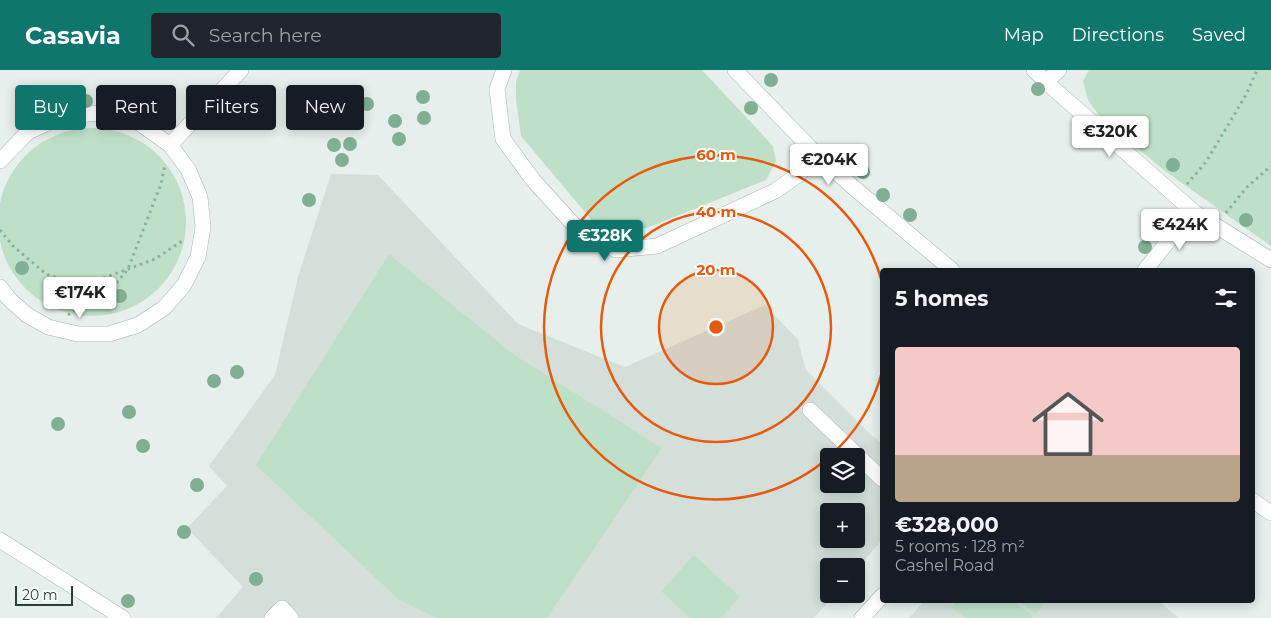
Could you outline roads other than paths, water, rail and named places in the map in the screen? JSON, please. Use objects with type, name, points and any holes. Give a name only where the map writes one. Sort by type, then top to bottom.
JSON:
[{"type":"street","points":[[170,145],[241,70]]},
{"type":"street","points":[[504,70],[497,89],[503,139],[533,180],[583,235],[616,250],[656,246],[775,191],[798,175],[818,156]]},
{"type":"street","points":[[735,70],[818,156],[950,268]]},
{"type":"street","points":[[1034,70],[1194,212],[1271,260]]},
{"type":"street","points":[[1046,82],[1059,70]]},
{"type":"street","points":[[0,161],[28,132],[63,116],[101,113],[139,123],[170,145],[188,169],[200,197],[203,227],[198,257],[184,285],[164,308],[138,325],[109,334],[78,334],[48,327],[27,315],[8,298],[0,287]]},
{"type":"street","points":[[1147,268],[1194,212]]},
{"type":"street","points":[[810,410],[880,477]]},
{"type":"street","points":[[1255,502],[1271,513]]},
{"type":"street","points":[[0,540],[123,618]]},
{"type":"street","points":[[862,618],[880,598]]},
{"type":"street","points":[[272,618],[282,608],[291,618]]}]
